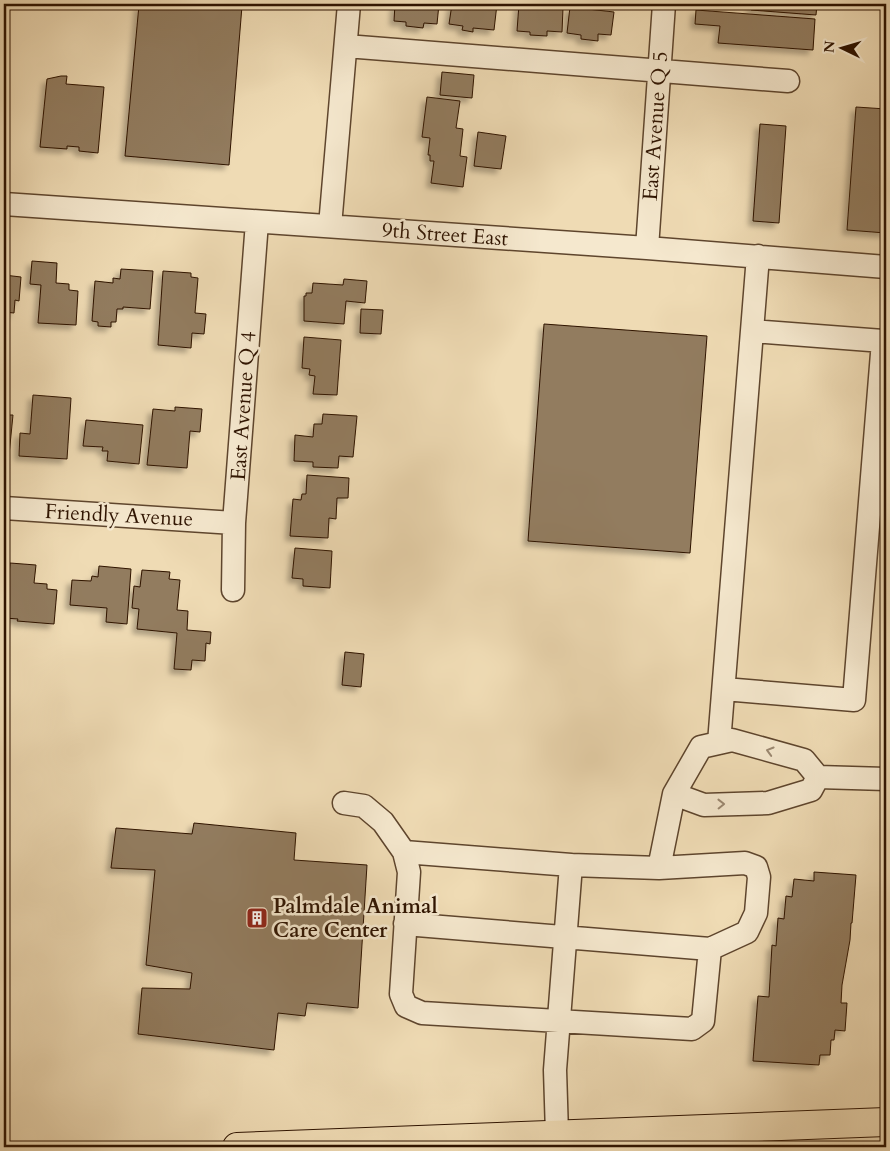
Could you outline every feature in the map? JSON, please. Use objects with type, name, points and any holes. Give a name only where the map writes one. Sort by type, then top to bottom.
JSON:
[{"type":"main road","points":[[237,1147],[557,1134],[886,1117]]},
{"type":"street","points":[[330,226],[349,4]]},
{"type":"street","name":"East Avenue Q 5","points":[[647,248],[664,4]]},
{"type":"street","points":[[346,46],[788,81]]},
{"type":"street","name":"9th Street East","points":[[4,204],[886,266]]},
{"type":"street","name":"East Avenue Q 4","points":[[233,590],[234,522],[257,222]]},
{"type":"street","points":[[719,742],[758,256]]},
{"type":"street","points":[[724,689],[854,700],[883,341],[752,331]]},
{"type":"street","name":"Friendly Avenue","points":[[4,508],[234,522]]},
{"type":"street","points":[[659,868],[674,794],[701,747],[732,740],[804,760],[818,777],[886,779]]},
{"type":"street","points":[[674,794],[704,805],[768,803],[811,790],[818,777]]},
{"type":"street","points":[[344,803],[364,806],[383,822],[404,852],[409,872],[401,994],[406,1006],[422,1013],[692,1029],[703,1021],[710,949]]},
{"type":"street","points":[[404,852],[571,865],[659,868],[745,862],[756,867],[759,877],[756,913],[747,932],[710,949],[405,924]]},
{"type":"street","points":[[557,1134],[555,1070],[571,865]]},
{"type":"building","points":[[158,4],[242,6],[229,165],[125,156],[139,5],[157,6]]},
{"type":"building","points":[[395,4],[439,4],[437,24],[424,23],[423,28],[406,26],[406,22],[394,21]]},
{"type":"building","points":[[452,4],[497,4],[494,30],[473,28],[473,32],[462,30],[463,26],[449,24]]},
{"type":"building","points":[[519,4],[563,8],[562,32],[547,31],[547,36],[530,35],[530,32],[517,31]]},
{"type":"building","points":[[751,4],[817,4],[816,15],[751,10]]},
{"type":"building","points":[[570,7],[614,12],[611,35],[598,34],[598,41],[581,39],[581,35],[567,33]]},
{"type":"building","points":[[696,10],[815,19],[813,50],[718,43],[720,26],[695,24]]},
{"type":"building","points":[[442,72],[474,75],[472,98],[440,95]]},
{"type":"building","points":[[67,76],[66,84],[104,87],[98,153],[79,151],[79,147],[67,146],[67,149],[40,147],[47,79]]},
{"type":"building","points":[[427,97],[460,101],[456,128],[463,129],[460,156],[467,157],[463,187],[431,183],[434,161],[430,161],[430,155],[428,155],[430,138],[422,137]]},
{"type":"building","points":[[856,107],[886,109],[886,233],[847,230]]},
{"type":"building","points":[[760,124],[786,126],[779,223],[753,221]]},
{"type":"building","points":[[478,132],[506,136],[501,169],[474,166]]},
{"type":"building","points":[[32,261],[57,263],[56,283],[69,284],[69,290],[78,291],[76,325],[38,323],[41,285],[30,284]]},
{"type":"building","points":[[121,269],[153,271],[150,309],[123,307],[123,309],[117,309],[116,322],[111,322],[111,327],[98,326],[98,322],[92,321],[95,281],[113,283],[113,278],[120,279]]},
{"type":"building","points":[[163,271],[191,273],[191,277],[198,278],[195,313],[206,314],[204,334],[192,333],[191,348],[158,345]]},
{"type":"building","points":[[4,275],[21,277],[19,301],[15,300],[14,313],[4,312]]},
{"type":"building","points":[[344,279],[367,281],[365,303],[346,301],[344,324],[304,321],[304,296],[306,296],[306,293],[312,293],[313,283],[343,285]]},
{"type":"building","points":[[361,309],[383,310],[381,334],[360,333]]},
{"type":"building","points":[[544,324],[707,336],[690,553],[528,541]]},
{"type":"building","points":[[304,337],[341,340],[337,395],[313,394],[315,376],[309,375],[310,369],[302,368]]},
{"type":"building","points":[[33,395],[71,398],[67,459],[19,456],[20,433],[30,434]]},
{"type":"building","points":[[175,407],[202,409],[200,432],[190,431],[187,468],[147,465],[153,409],[175,411]]},
{"type":"building","points":[[323,414],[357,416],[353,457],[339,456],[338,468],[313,467],[313,462],[294,461],[295,435],[313,437],[314,424],[322,424]]},
{"type":"building","points":[[4,415],[13,415],[9,455],[4,455]]},
{"type":"building","points":[[86,420],[143,425],[139,464],[107,461],[108,451],[102,451],[103,447],[83,446]]},
{"type":"building","points":[[307,475],[349,478],[348,498],[337,498],[336,519],[329,518],[328,538],[290,536],[293,499],[301,500],[302,494],[306,494]]},
{"type":"building","points":[[295,548],[332,551],[330,588],[303,586],[303,579],[292,578]]},
{"type":"building","points":[[10,563],[36,565],[34,583],[47,584],[47,589],[57,590],[54,624],[4,618],[4,598],[7,598]]},
{"type":"building","points":[[99,566],[131,569],[127,624],[106,622],[107,608],[70,605],[72,580],[91,581],[92,576],[98,577]]},
{"type":"building","points":[[142,570],[170,572],[169,579],[180,580],[177,610],[188,611],[187,630],[211,632],[210,644],[206,643],[205,661],[192,660],[191,670],[174,669],[177,633],[137,629],[139,609],[132,608],[134,586],[140,587]]},
{"type":"building","points":[[345,652],[364,654],[361,687],[342,685]]},
{"type":"building","name":"Palmdale Animal Care Center","points":[[194,823],[296,833],[294,860],[367,865],[358,1008],[307,1003],[305,1016],[278,1013],[274,1050],[138,1034],[142,988],[190,989],[192,973],[146,965],[155,870],[111,868],[116,828],[192,834]]},
{"type":"building","points":[[814,872],[856,875],[850,940],[842,985],[841,1003],[847,1003],[845,1031],[835,1030],[834,1040],[831,1040],[830,1055],[820,1055],[819,1065],[753,1061],[758,996],[769,997],[772,945],[776,946],[778,918],[784,919],[786,896],[792,897],[794,879],[814,881]]},
{"type":"place","name":"Palmdale Animal Care Center","points":[[257,918]]}]
